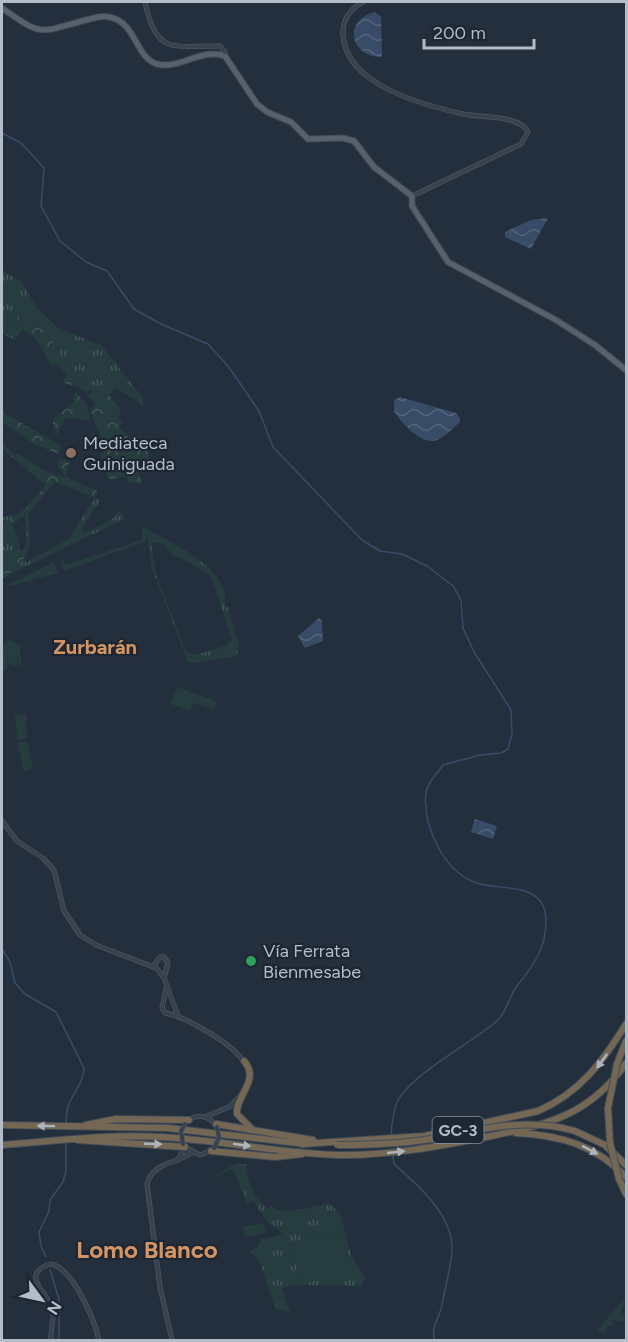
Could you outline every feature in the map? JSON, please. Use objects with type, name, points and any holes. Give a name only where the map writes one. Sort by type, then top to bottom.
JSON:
[{"type":"highway","name":"GC-3","points":[[337,1144],[425,1136],[523,1117],[553,1105],[572,1092],[598,1067],[627,1024]]},
{"type":"highway","points":[[627,1041],[617,1064],[608,1108],[610,1143],[627,1194]]},
{"type":"highway","points":[[244,1061],[250,1078],[248,1088],[236,1109],[243,1123],[254,1130]]},
{"type":"highway","name":"GC-3","points":[[2,1145],[72,1138],[189,1139],[306,1153],[338,1155],[396,1152],[510,1132],[554,1121],[584,1106],[601,1094],[627,1063]]},
{"type":"highway","points":[[80,1127],[124,1119],[187,1122]]},
{"type":"highway","points":[[2,1125],[190,1130],[302,1144],[337,1144],[427,1139],[511,1123],[542,1123],[575,1131],[604,1145],[627,1165]]},
{"type":"highway","points":[[216,1125],[337,1144]]},
{"type":"highway","points":[[510,1132],[548,1135],[589,1149],[623,1178]]},
{"type":"highway","points":[[121,1140],[184,1146]]},
{"type":"highway","points":[[213,1150],[275,1157],[306,1153]]},
{"type":"main road","points":[[2,8],[26,26],[40,31],[100,16],[115,19],[131,31],[142,51],[157,64],[167,64],[211,53],[225,56],[237,70],[249,93],[267,112],[291,122],[308,139],[343,138],[354,141],[374,167],[411,196],[412,206],[448,262],[556,320],[603,350],[627,370]]},
{"type":"street","points":[[145,2],[148,20],[162,39],[178,48],[220,46],[225,56]]},
{"type":"street","points":[[363,2],[345,19],[343,42],[355,65],[369,77],[384,88],[415,101],[462,114],[515,122],[528,132],[520,144],[411,196]]},
{"type":"street","points":[[2,821],[18,842],[43,858],[54,870],[64,911],[80,935],[96,945],[156,968],[164,978],[166,989],[179,1017]]},
{"type":"street","points":[[147,964],[155,962],[160,957],[167,960],[168,967],[164,978]]},
{"type":"street","points":[[155,962],[156,968]]},
{"type":"street","points":[[166,989],[162,1010],[231,1046],[244,1061],[247,1072],[244,1089],[236,1101],[218,1112],[187,1122],[181,1131],[184,1146],[177,1162]]},
{"type":"street","points":[[184,1146],[192,1153],[203,1155],[213,1150],[219,1138],[216,1125],[218,1112]]},
{"type":"street","points":[[205,1117],[216,1125]]},
{"type":"street","points":[[172,1341],[160,1287],[147,1184],[156,1168],[177,1162],[192,1153]]},
{"type":"street","points":[[51,1341],[53,1309],[38,1286],[36,1278],[45,1265],[56,1265],[77,1288],[99,1341]]},
{"type":"green space","points":[[2,270],[22,282],[36,307],[57,327],[102,346],[143,398],[143,408],[135,399],[118,389],[90,390],[66,366],[50,337],[37,325],[2,309]]},
{"type":"green space","points":[[2,309],[37,325],[50,337],[66,366],[90,390],[87,393],[77,386],[66,384],[63,381],[67,376],[58,364],[51,365],[32,336],[2,318]]},
{"type":"green space","points":[[2,318],[23,329],[15,340],[2,334]]},
{"type":"green space","points":[[111,388],[114,390],[109,395],[121,409],[118,419],[122,421],[120,428],[129,438],[138,435],[147,447],[151,462],[140,464],[137,471],[143,484],[129,483],[128,478],[123,476],[111,480],[106,476],[108,470],[100,456],[105,447],[90,411],[95,405],[88,395],[93,390]]},
{"type":"green space","points":[[76,392],[86,404],[91,420],[65,418],[57,435],[53,427],[53,419],[74,402],[73,396]]},
{"type":"green space","points":[[2,412],[62,446],[58,454],[32,443],[2,422]]},
{"type":"green space","points":[[3,443],[15,456],[16,453],[46,471],[43,475],[46,485],[2,449]]},
{"type":"green space","points":[[59,458],[70,462],[65,474],[68,478],[97,491],[98,494],[94,497],[55,482],[28,514],[30,540],[23,560],[9,574],[2,574],[27,545],[25,518],[23,516],[13,525],[19,541],[19,550],[11,534],[11,518],[25,509],[46,485],[43,475],[46,471],[65,478],[63,471],[57,467]]},
{"type":"green space","points":[[95,497],[100,501],[82,528],[83,534],[114,518],[119,510],[125,519],[2,578],[2,571],[15,569],[26,556],[24,561],[27,562],[69,539]]},
{"type":"green space","points":[[15,513],[11,518],[16,547],[23,551],[8,569],[2,571],[2,523],[7,522],[2,518]]},
{"type":"green space","points":[[142,526],[147,529],[148,538],[144,542],[64,571],[60,559],[62,558],[66,565],[142,540]]},
{"type":"green space","points":[[147,529],[186,551],[211,570],[220,581],[225,593],[225,607],[228,607],[239,645],[237,656],[198,663],[188,662],[151,566]],"holes":[[[155,542],[165,545],[173,556],[183,559],[211,576],[232,640],[225,646],[194,655],[186,652],[157,577],[151,544]]]},
{"type":"green space","points":[[54,562],[58,573],[10,586],[9,584]]},
{"type":"green space","points":[[12,640],[22,647],[20,649],[21,665],[18,665],[17,649],[17,665],[12,666],[7,661],[7,669],[2,672],[2,649],[6,641]]},
{"type":"green space","points":[[177,687],[217,701],[214,710],[193,703],[190,711],[171,704]]},
{"type":"green space","points":[[26,714],[27,738],[17,740],[15,715]]},
{"type":"green space","points":[[27,741],[33,768],[24,771],[17,742]]},
{"type":"green space","points":[[246,1164],[249,1181],[256,1197],[268,1209],[271,1206],[291,1211],[328,1203],[340,1213],[351,1255],[365,1277],[362,1286],[292,1285],[282,1288],[290,1313],[275,1308],[259,1259],[249,1251],[256,1249],[261,1240],[283,1234],[267,1221],[253,1201],[247,1203],[233,1169],[212,1178],[233,1165]]},
{"type":"green space","points":[[264,1223],[266,1233],[245,1237],[243,1227]]},
{"type":"green space","points":[[341,1230],[351,1267],[325,1280],[301,1283],[290,1244]]},
{"type":"green space","points":[[626,1297],[621,1313],[625,1314],[626,1311],[626,1322],[612,1320],[613,1326],[608,1325],[606,1332],[596,1331]]},
{"type":"water","points":[[375,12],[381,17],[382,57],[371,56],[363,52],[357,46],[354,38],[357,23]]},
{"type":"water","points":[[548,218],[531,249],[505,237],[505,232],[531,220]]},
{"type":"water","points":[[400,397],[456,413],[460,422],[440,439],[425,440],[406,427],[394,411],[394,400]]},
{"type":"water","points":[[319,618],[322,621],[323,641],[305,648],[298,636]]},
{"type":"water","points":[[475,819],[497,826],[493,839],[471,832]]},
{"type":"waterway","points":[[2,133],[21,143],[44,168],[41,206],[60,241],[86,262],[107,271],[134,309],[161,324],[208,344],[228,366],[259,411],[273,447],[362,540],[380,551],[402,554],[427,566],[453,586],[461,600],[463,628],[474,652],[511,710],[512,734],[508,749],[501,753],[480,755],[443,765],[427,788],[427,818],[444,857],[463,876],[484,885],[530,893],[538,899],[544,908],[546,921],[544,940],[538,956],[514,990],[506,1009],[497,1021],[430,1068],[406,1089],[396,1104],[391,1136]]},
{"type":"waterway","points":[[2,949],[10,962],[15,983],[25,994],[56,1012],[84,1068],[83,1076],[68,1107],[66,1125]]},
{"type":"waterway","points":[[46,1257],[41,1246],[39,1232],[49,1211],[50,1200],[63,1182],[66,1171],[66,1142]]},
{"type":"waterway","points":[[393,1156],[394,1164],[423,1191],[440,1213],[451,1237],[450,1264],[442,1305],[434,1329],[434,1340]]},
{"type":"waterway","points":[[50,1270],[59,1299],[59,1340]]},
{"type":"place","name":"Mediateca Guiniguada","points":[[71,453]]},
{"type":"place","name":"Vía Ferrata Bienmesabe","points":[[251,961]]},
{"type":"district","name":"Zurbarán","points":[[95,647]]},
{"type":"district","name":"Lomo Blanco","points":[[147,1250]]}]
